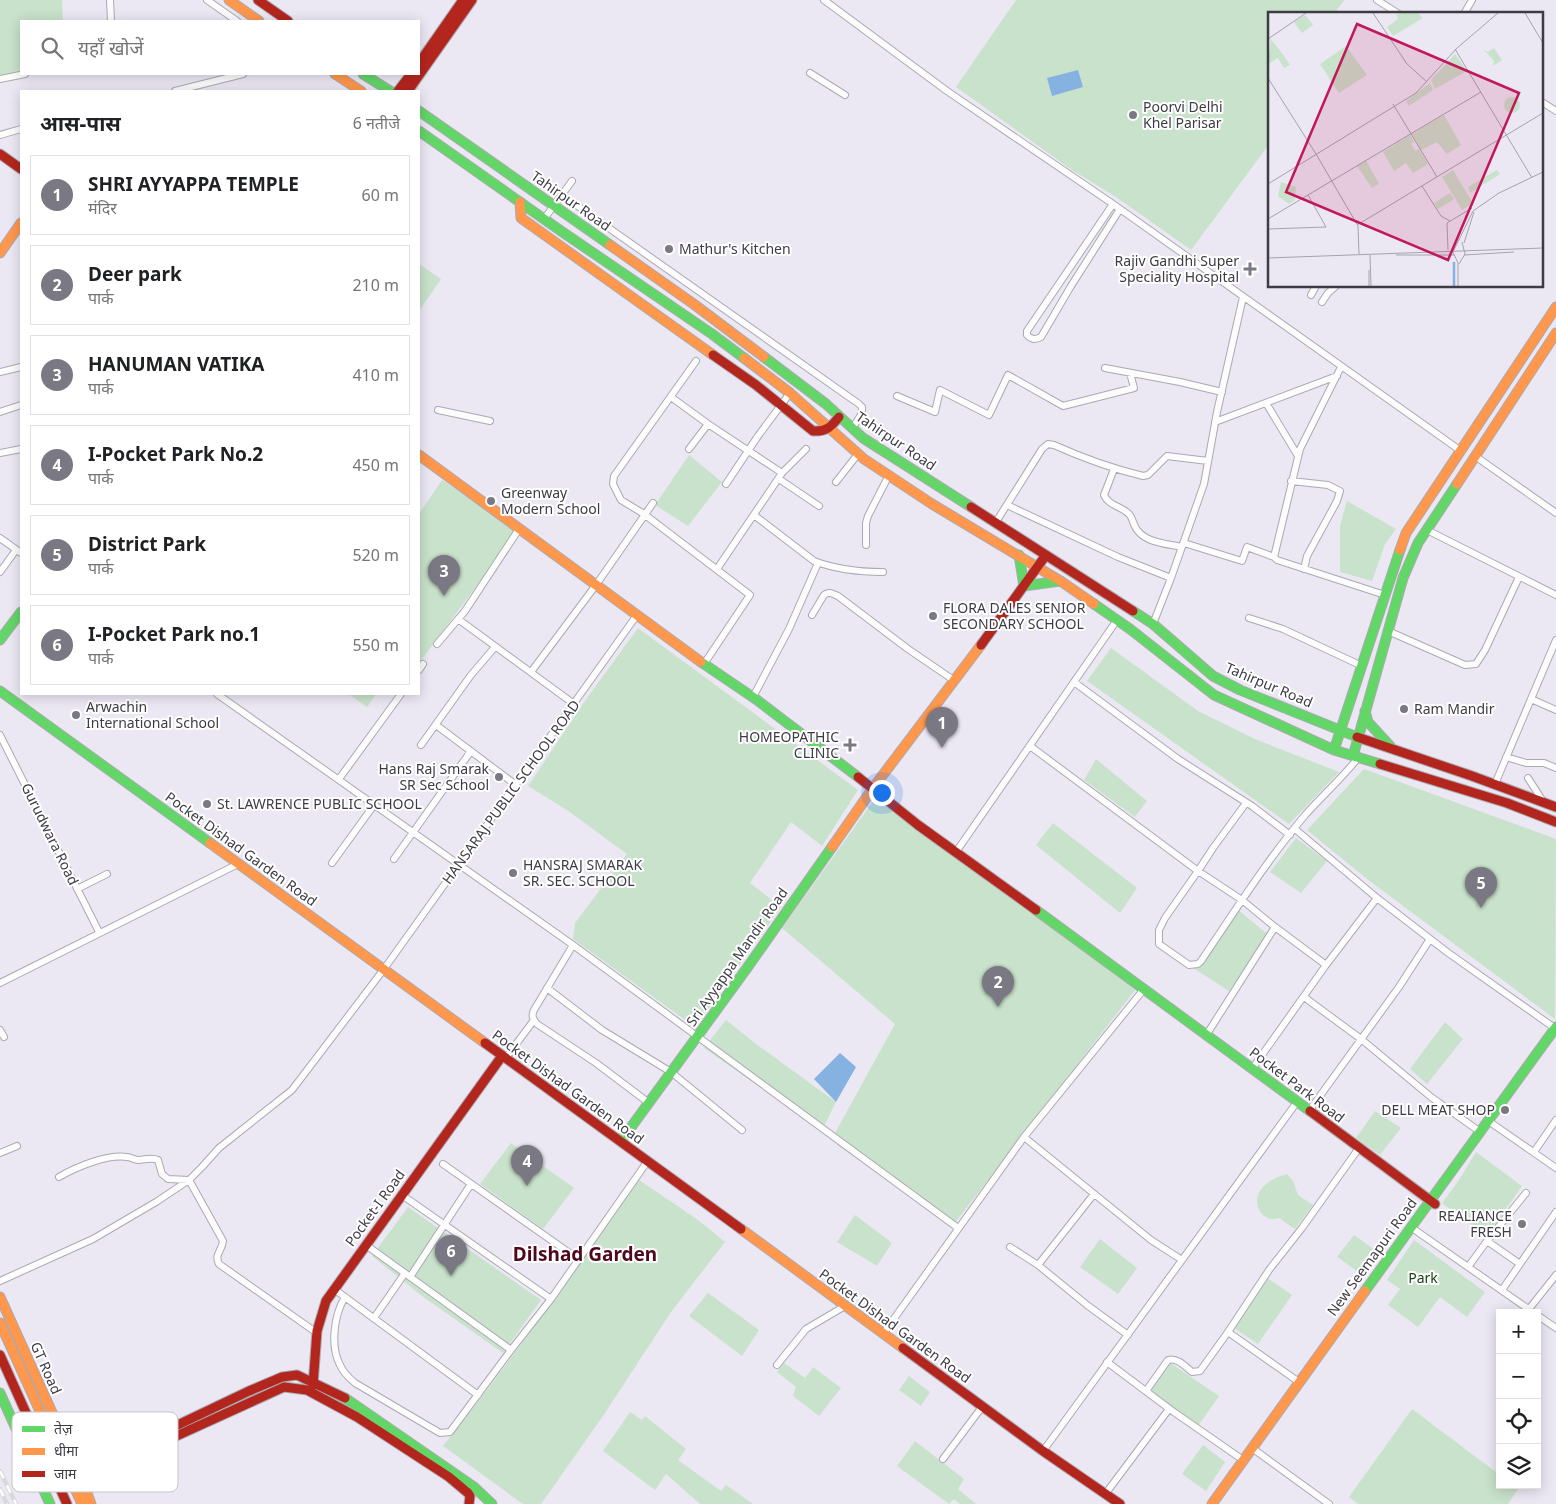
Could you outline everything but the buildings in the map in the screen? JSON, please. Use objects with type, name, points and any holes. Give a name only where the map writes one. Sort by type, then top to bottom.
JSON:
[{"type":"main road","points":[[258,0],[287,20]]},
{"type":"main road","points":[[420,62],[463,0]]},
{"type":"main road","points":[[420,74],[472,0]]},
{"type":"main road","points":[[235,2],[258,20]]},
{"type":"main road","points":[[337,75],[359,90]]},
{"type":"main road","points":[[365,75],[388,90]]},
{"type":"main road","points":[[399,90],[410,75]]},
{"type":"main road","points":[[409,90],[419,75]]},
{"type":"main road","name":"Tahirpur Road","points":[[420,113],[695,305],[818,398],[852,430],[1153,624],[1213,676],[1240,690],[1357,737],[1556,807]]},
{"type":"main road","name":"Tahirpur Road","points":[[420,132],[712,334],[790,393],[858,454],[932,504],[1019,555],[1118,620],[1214,695],[1334,750],[1507,803],[1556,822]]},
{"type":"main road","points":[[0,154],[20,168]]},
{"type":"main road","points":[[520,202],[521,218],[756,385],[813,432],[823,432],[831,428],[839,417]]},
{"type":"main road","points":[[0,253],[20,224]]},
{"type":"main road","points":[[561,246],[568,236]]},
{"type":"main road","points":[[655,294],[663,283]]},
{"type":"main road","points":[[1334,750],[1406,533],[1556,307]]},
{"type":"main road","points":[[1355,757],[1357,737],[1403,578],[1418,543],[1556,333]]},
{"type":"main road","name":"Pocket Park Road","points":[[420,456],[704,664],[753,697],[873,788],[918,825],[1207,1034],[1432,1202]]},
{"type":"main road","points":[[1019,555],[1024,586],[1060,581]]},
{"type":"main road","name":"Sri Ayyappa Mandir Road","points":[[621,1141],[873,788],[955,681],[1046,555]]},
{"type":"main road","points":[[0,640],[20,613]]},
{"type":"main road","name":"Pocket Dishad Garden Road","points":[[0,691],[621,1141],[1042,1451],[1120,1504]]},
{"type":"main road","points":[[1365,710],[1368,722],[1393,749]]},
{"type":"main road","name":"New Seemapuri Road","points":[[1217,1504],[1299,1382],[1556,1030]]},
{"type":"main road","name":"Pocket-I Road","points":[[314,1393],[317,1334],[321,1312],[334,1289],[504,1057]]},
{"type":"main road","name":"New Seemapuri Road","points":[[1212,1504],[1415,1230],[1479,1131],[1490,1122]]},
{"type":"main road","name":"GT Road","points":[[0,1297],[51,1412]]},
{"type":"main road","name":"GT Road","points":[[0,1323],[40,1412]]},
{"type":"main road","points":[[0,1355],[26,1412]]},
{"type":"main road","points":[[178,1427],[249,1391],[282,1377],[296,1375],[344,1397],[374,1423],[492,1504]]},
{"type":"main road","points":[[178,1433],[284,1387],[302,1389],[314,1393],[374,1423]]},
{"type":"main road","points":[[0,1393],[12,1420]]},
{"type":"main road","points":[[469,1504],[471,1490]]},
{"type":"main road","points":[[45,1492],[50,1504]]},
{"type":"main road","points":[[63,1492],[68,1504]]},
{"type":"main road","name":"GT Road","points":[[77,1492],[82,1504]]},
{"type":"main road","name":"GT Road","points":[[86,1492],[91,1504]]},
{"type":"street","points":[[110,0],[111,20]]},
{"type":"street","points":[[207,0],[235,20]]},
{"type":"street","points":[[824,0],[947,92],[1113,204],[1461,451]]},
{"type":"street","points":[[1376,0],[1396,12]]},
{"type":"street","points":[[1465,12],[1472,0]]},
{"type":"street","points":[[810,73],[845,94]]},
{"type":"street","points":[[0,80],[21,75]]},
{"type":"street","points":[[179,90],[240,75]]},
{"type":"street","points":[[1544,103],[1556,111]]},
{"type":"street","points":[[0,135],[20,129]]},
{"type":"street","points":[[544,219],[572,181]]},
{"type":"street","points":[[562,195],[859,404],[862,407],[862,413],[852,430]]},
{"type":"street","points":[[1113,204],[1027,330],[1027,335],[1031,338],[1036,339],[1041,336],[1120,209]]},
{"type":"street","points":[[1311,295],[1315,288]]},
{"type":"street","points":[[1322,302],[1334,288]]},
{"type":"street","points":[[1153,624],[1204,484],[1215,422],[1243,296]]},
{"type":"street","points":[[696,361],[614,476],[613,484],[621,500],[644,514],[750,595],[704,664]]},
{"type":"street","points":[[0,372],[20,367]]},
{"type":"street","points":[[1274,557],[1298,456],[1341,367]]},
{"type":"street","points":[[1105,368],[1222,392]]},
{"type":"street","points":[[897,396],[935,412],[940,390],[989,415],[1008,374],[1063,406],[1134,388],[1130,373]]},
{"type":"street","points":[[1215,422],[1337,376]]},
{"type":"street","points":[[726,484],[790,393]]},
{"type":"street","points":[[671,397],[748,451],[819,506]]},
{"type":"street","points":[[1266,403],[1298,456]]},
{"type":"street","points":[[0,412],[20,405]]},
{"type":"street","points":[[438,410],[490,421]]},
{"type":"street","points":[[689,449],[708,424]]},
{"type":"street","points":[[996,522],[1042,449],[1048,444],[1090,461],[1143,476],[1148,475],[1168,456],[1208,461]]},
{"type":"street","points":[[0,453],[20,449]]},
{"type":"street","points":[[717,569],[781,476],[806,449]]},
{"type":"street","points":[[836,482],[858,454]]},
{"type":"street","points":[[1476,456],[1556,513]]},
{"type":"street","points":[[1114,469],[1104,495],[1106,501],[1130,515],[1141,535],[1152,540],[1183,545],[1242,561],[1247,547],[1274,557],[1277,560],[1386,594]]},
{"type":"street","points":[[866,545],[868,516],[889,475]]},
{"type":"street","points":[[1292,481],[1328,485],[1340,491],[1337,501],[1308,556],[1304,569]]},
{"type":"street","points":[[531,672],[596,585],[652,503]]},
{"type":"street","points":[[1007,505],[1118,557],[1171,578]]},
{"type":"street","points":[[754,515],[803,554],[818,563],[883,572]]},
{"type":"street","points":[[437,644],[465,611],[519,529]]},
{"type":"street","points":[[1427,530],[1556,595]]},
{"type":"street","points":[[0,538],[19,552],[0,572]]},
{"type":"street","points":[[753,697],[789,629],[818,563]]},
{"type":"street","points":[[1388,631],[1465,666],[1476,664],[1485,650],[1520,577]]},
{"type":"street","points":[[812,615],[827,592],[838,596],[908,649],[955,681]]},
{"type":"street","name":"HANSARAJ PUBLIC SCHOOL ROAD","points":[[0,1281],[93,1239],[156,1202],[188,1180],[202,1168],[219,1148],[292,1090],[384,969],[638,615]]},
{"type":"street","points":[[1249,618],[1283,629],[1362,666]]},
{"type":"street","points":[[458,619],[574,704]]},
{"type":"street","points":[[956,852],[1118,620]]},
{"type":"street","points":[[1495,784],[1556,640]]},
{"type":"street","points":[[421,745],[471,675],[495,647]]},
{"type":"street","points":[[1074,682],[1178,759],[1246,803],[1290,835]]},
{"type":"street","points":[[218,695],[460,864],[958,1228]]},
{"type":"street","points":[[339,779],[400,695]]},
{"type":"street","points":[[1531,699],[1556,710]]},
{"type":"street","points":[[436,725],[516,785]]},
{"type":"street","name":"Gurudwara Road","points":[[0,736],[99,932]]},
{"type":"street","points":[[1030,746],[1198,871],[1242,900],[1326,966]]},
{"type":"street","points":[[394,859],[472,751]]},
{"type":"street","points":[[1246,803],[1165,918],[1159,930],[1159,944],[1190,965],[1198,964],[1290,835],[1355,757]]},
{"type":"street","points":[[1506,757],[1526,763],[1544,764],[1556,768]]},
{"type":"street","points":[[1528,778],[1544,803]]},
{"type":"street","points":[[332,862],[374,805]]},
{"type":"street","points":[[1295,829],[1377,898],[1430,939],[1556,1030]]},
{"type":"street","points":[[0,983],[238,864]]},
{"type":"street","points":[[78,889],[107,874]]},
{"type":"street","points":[[1252,1069],[1377,898]]},
{"type":"street","points":[[1207,1034],[1274,927]]},
{"type":"street","points":[[1309,1111],[1399,987],[1430,939]]},
{"type":"street","points":[[573,946],[532,1014],[534,1020],[649,1103]]},
{"type":"street","points":[[547,988],[602,1030],[671,1072],[742,1130]]},
{"type":"street","points":[[883,1334],[1024,1137],[1144,989]]},
{"type":"street","points":[[1304,997],[1361,1039],[1431,1097],[1479,1131]]},
{"type":"street","points":[[504,1057],[534,1020]]},
{"type":"street","points":[[0,1030],[4,1037]]},
{"type":"street","points":[[1042,1451],[1298,1102]]},
{"type":"street","points":[[1534,1152],[1556,1120]]},
{"type":"street","points":[[1490,1122],[1556,1168]]},
{"type":"street","points":[[1024,1137],[1151,1240],[1182,1260]]},
{"type":"street","points":[[0,1153],[17,1146]]},
{"type":"street","points":[[1146,1391],[1168,1360],[1172,1358],[1192,1372],[1200,1371],[1269,1270],[1302,1228],[1359,1148]]},
{"type":"street","points":[[58,1177],[81,1166],[107,1158],[129,1156],[136,1161],[155,1158],[160,1164],[162,1174],[168,1179],[188,1180],[223,1242],[216,1259],[219,1264],[317,1334]]},
{"type":"street","points":[[345,1297],[340,1305],[336,1326],[336,1355],[340,1366],[355,1383],[440,1433],[450,1432],[551,1299],[647,1162]]},
{"type":"street","points":[[443,1164],[578,1259]]},
{"type":"street","points":[[374,1318],[445,1224],[472,1184]]},
{"type":"street","points":[[1468,1267],[1526,1193]]},
{"type":"street","points":[[1038,1265],[1094,1194]]},
{"type":"street","points":[[402,1196],[551,1299]]},
{"type":"street","points":[[1502,1290],[1556,1212]]},
{"type":"street","points":[[1415,1230],[1528,1309]]},
{"type":"street","points":[[1487,1241],[1520,1264]]},
{"type":"street","points":[[366,1245],[511,1350]]},
{"type":"street","points":[[1010,1246],[1038,1265],[1128,1335]]},
{"type":"street","points":[[1532,1309],[1556,1275]]},
{"type":"street","points":[[334,1289],[478,1394]]},
{"type":"street","points":[[777,1365],[806,1329],[845,1306]]},
{"type":"street","points":[[1541,1318],[1556,1328]]},
{"type":"street","points":[[1228,1332],[1299,1382]]},
{"type":"street","points":[[1108,1362],[1170,1409],[1243,1460]]},
{"type":"street","points":[[943,1458],[982,1407]]},
{"type":"street","points":[[1106,1493],[1170,1409]]},
{"type":"street","points":[[1254,1449],[1327,1503]]},
{"type":"green space","points":[[0,0],[62,0],[63,20],[20,20],[20,75],[26,75],[0,79]]},
{"type":"green space","name":"Poorvi Delhi Khel Parisar","points":[[1016,0],[1344,0],[1335,12],[1268,12],[1268,146],[1191,250],[1116,197],[1072,170],[956,87]]},
{"type":"green space","points":[[420,265],[441,279],[420,310]]},
{"type":"green space","points":[[689,455],[722,482],[688,526],[655,505]]},
{"type":"green space","points":[[442,480],[519,529],[420,662],[420,513]]},
{"type":"green space","points":[[1347,501],[1396,529],[1385,544],[1372,581],[1340,572],[1340,526]]},
{"type":"green space","points":[[638,628],[858,790],[822,846],[791,822],[750,883],[781,907],[707,1011],[692,1025],[573,939],[575,923],[627,854],[567,810],[528,786],[587,698]]},
{"type":"green space","points":[[1111,648],[1198,711],[1255,739],[1339,772],[1289,824],[1087,681]]},
{"type":"green space","points":[[350,695],[375,695],[367,707]]},
{"type":"green space","points":[[1096,759],[1147,801],[1135,817],[1084,780]]},
{"type":"green space","points":[[1364,769],[1556,839],[1555,1019],[1367,879],[1307,830]]},
{"type":"green space","points":[[877,796],[1135,990],[951,1228],[881,1175],[837,1145],[838,1136],[835,1133],[895,1024],[782,928]]},
{"type":"green space","points":[[1053,823],[1137,888],[1120,913],[1036,845]]},
{"type":"green space","points":[[1296,838],[1327,861],[1301,893],[1270,872]]},
{"type":"green space","points":[[1238,910],[1270,936],[1229,991],[1193,968]]},
{"type":"green space","points":[[726,1020],[836,1102],[822,1130],[704,1048]]},
{"type":"green space","points":[[1445,1022],[1463,1039],[1427,1084],[1410,1069]]},
{"type":"green space","points":[[1375,1111],[1401,1128],[1380,1155],[1356,1138]]},
{"type":"green space","points":[[511,1143],[574,1188],[543,1229],[480,1184]]},
{"type":"green space","points":[[1476,1152],[1522,1186],[1487,1236],[1442,1203]]},
{"type":"green space","points":[[1287,1174],[1293,1181],[1298,1195],[1313,1205],[1295,1229],[1279,1218],[1274,1219],[1264,1216],[1260,1212],[1257,1202],[1260,1191],[1268,1182]]},
{"type":"green space","points":[[639,1180],[698,1220],[725,1242],[671,1312],[603,1416],[541,1504],[523,1504],[443,1446],[518,1348]]},
{"type":"green space","points":[[408,1207],[541,1300],[503,1353],[422,1296],[372,1256]]},
{"type":"green space","points":[[855,1215],[892,1243],[877,1266],[837,1242]]},
{"type":"green space","points":[[1354,1235],[1382,1255],[1364,1276],[1337,1257]]},
{"type":"green space","points":[[1100,1239],[1137,1268],[1118,1294],[1080,1267]]},
{"type":"green space","name":"Park","points":[[1414,1240],[1485,1292],[1467,1317],[1440,1297],[1418,1327],[1388,1305],[1400,1289],[1387,1280]]},
{"type":"green space","points":[[1266,1277],[1292,1295],[1258,1344],[1231,1326]]},
{"type":"green space","points":[[708,1293],[759,1330],[742,1356],[689,1316]]},
{"type":"green space","points":[[1166,1360],[1219,1396],[1196,1429],[1148,1395]]},
{"type":"green space","points":[[784,1363],[805,1378],[813,1367],[841,1388],[819,1416],[793,1396],[796,1387],[777,1372]]},
{"type":"green space","points":[[909,1376],[930,1392],[921,1406],[899,1390]]},
{"type":"green space","points":[[1412,1409],[1496,1472],[1496,1489],[1518,1489],[1508,1504],[1358,1504],[1349,1497]]},
{"type":"green space","points":[[630,1412],[642,1420],[645,1416],[686,1449],[678,1460],[721,1491],[726,1485],[753,1504],[700,1504],[666,1474],[655,1490],[603,1451]]},
{"type":"green space","points":[[915,1441],[964,1479],[958,1489],[976,1504],[960,1504],[954,1499],[949,1504],[897,1466]]},
{"type":"green space","points":[[1203,1445],[1225,1462],[1206,1491],[1182,1474]]},
{"type":"water","points":[[1078,70],[1083,87],[1052,96],[1047,78]]},
{"type":"water","points":[[840,1053],[856,1067],[836,1102],[814,1079]]},
{"type":"railway","points":[[0,1471],[16,1504]]},
{"type":"railway","points":[[0,1489],[7,1504]]},
{"type":"traffic: fast","points":[[365,75],[388,90]]},
{"type":"traffic: fast","points":[[420,112],[610,245]]},
{"type":"traffic: fast","points":[[420,132],[744,358]]},
{"type":"traffic: fast","points":[[764,357],[826,404],[863,438],[971,507]]},
{"type":"traffic: fast","points":[[1353,756],[1403,578],[1418,543],[1457,484]]},
{"type":"traffic: fast","points":[[1334,750],[1400,550]]},
{"type":"traffic: fast","points":[[1019,555],[1024,586],[1060,581]]},
{"type":"traffic: fast","points":[[1094,604],[1130,629],[1214,695],[1334,750],[1380,764]]},
{"type":"traffic: fast","points":[[1133,611],[1153,624],[1213,676],[1240,690],[1357,737]]},
{"type":"traffic: fast","points":[[0,640],[20,613]]},
{"type":"traffic: fast","points":[[701,662],[757,700],[858,777]]},
{"type":"traffic: fast","points":[[0,691],[210,843]]},
{"type":"traffic: fast","points":[[1365,711],[1368,722],[1390,746]]},
{"type":"traffic: fast","points":[[621,1141],[832,847]]},
{"type":"traffic: fast","points":[[1036,910],[1310,1111]]},
{"type":"traffic: fast","points":[[1365,1291],[1556,1027]]},
{"type":"traffic: fast","points":[[0,1393],[12,1420]]},
{"type":"traffic: fast","points":[[345,1398],[474,1487],[492,1504]]},
{"type":"traffic: fast","points":[[45,1492],[50,1504]]},
{"type":"traffic: slow","points":[[229,0],[258,20]]},
{"type":"traffic: slow","points":[[337,75],[359,90]]},
{"type":"traffic: slow","points":[[520,202],[521,218],[713,355]]},
{"type":"traffic: slow","points":[[0,253],[20,224]]},
{"type":"traffic: slow","points":[[610,245],[764,357]]},
{"type":"traffic: slow","points":[[1400,550],[1406,533],[1556,307]]},
{"type":"traffic: slow","points":[[1457,484],[1556,333]]},
{"type":"traffic: slow","points":[[744,358],[790,393],[864,459],[932,504],[1062,582],[1094,604]]},
{"type":"traffic: slow","points":[[420,456],[701,662]]},
{"type":"traffic: slow","points":[[832,847],[873,788],[981,645]]},
{"type":"traffic: slow","points":[[210,843],[485,1043]]},
{"type":"traffic: slow","points":[[741,1229],[903,1348]]},
{"type":"traffic: slow","points":[[1212,1504],[1365,1291]]},
{"type":"traffic: slow","points":[[0,1297],[52,1412]]},
{"type":"traffic: slow","points":[[0,1323],[40,1412]]},
{"type":"traffic: slow","points":[[77,1492],[82,1504]]},
{"type":"traffic: slow","points":[[87,1492],[91,1504]]},
{"type":"traffic: jam","points":[[258,0],[287,20]]},
{"type":"traffic: jam","points":[[420,62],[463,0]]},
{"type":"traffic: jam","points":[[420,74],[472,0]]},
{"type":"traffic: jam","points":[[399,90],[410,75]]},
{"type":"traffic: jam","points":[[409,90],[419,75]]},
{"type":"traffic: jam","points":[[0,154],[20,168]]},
{"type":"traffic: jam","points":[[713,355],[756,385],[813,431],[821,431],[828,428],[839,417]]},
{"type":"traffic: jam","points":[[971,507],[1133,611]]},
{"type":"traffic: jam","points":[[981,645],[1046,555]]},
{"type":"traffic: jam","points":[[1357,737],[1556,807]]},
{"type":"traffic: jam","points":[[1380,764],[1507,803],[1556,822]]},
{"type":"traffic: jam","points":[[858,777],[918,825],[1036,910]]},
{"type":"traffic: jam","points":[[485,1043],[741,1229]]},
{"type":"traffic: jam","points":[[313,1385],[317,1331],[326,1301],[502,1056]]},
{"type":"traffic: jam","points":[[1310,1111],[1435,1204]]},
{"type":"traffic: jam","points":[[903,1348],[1043,1451],[1120,1504]]},
{"type":"traffic: jam","points":[[0,1355],[26,1412]]},
{"type":"traffic: jam","points":[[178,1425],[282,1377],[297,1375],[345,1398]]},
{"type":"traffic: jam","points":[[178,1435],[284,1387],[307,1390],[357,1417],[449,1477],[468,1493],[470,1496],[469,1504]]},
{"type":"traffic: jam","points":[[62,1492],[67,1504]]},
{"type":"place","name":"Poorvi Delhi Khel Parisar","points":[[1133,115]]},
{"type":"place","name":"Mathur's Kitchen","points":[[669,249]]},
{"type":"place","name":"Rajiv Gandhi Super Speciality Hospital","points":[[1250,269]]},
{"type":"place","name":"Greenway Modern School","points":[[491,501]]},
{"type":"place","name":"HANUMAN VATIKA","points":[[444,596]]},
{"type":"place","name":"FLORA DALES SENIOR SECONDARY SCHOOL","points":[[933,616]]},
{"type":"place","name":"Ram Mandir","points":[[1404,709]]},
{"type":"place","name":"Arwachin International School","points":[[76,715]]},
{"type":"place","name":"HOMEOPATHIC CLINIC","points":[[850,745]]},
{"type":"place","name":"SHRI AYYAPPA TEMPLE","points":[[942,748]]},
{"type":"place","name":"Hans Raj Smarak SR Sec School","points":[[499,777]]},
{"type":"place","name":"St. LAWRENCE PUBLIC SCHOOL","points":[[207,804]]},
{"type":"place","name":"HANSRAJ SMARAK SR. SEC. SCHOOL","points":[[513,873]]},
{"type":"place","name":"District Park","points":[[1481,908]]},
{"type":"place","name":"Deer park","points":[[998,1007]]},
{"type":"place","name":"DELL MEAT SHOP","points":[[1505,1110]]},
{"type":"place","name":"I-Pocket Park No.2","points":[[527,1186]]},
{"type":"place","name":"REALIANCE FRESH","points":[[1522,1224]]},
{"type":"place","name":"I-Pocket Park no.1","points":[[451,1276]]},
{"type":"district","name":"Dilshad Garden","points":[[585,1254]]}]
